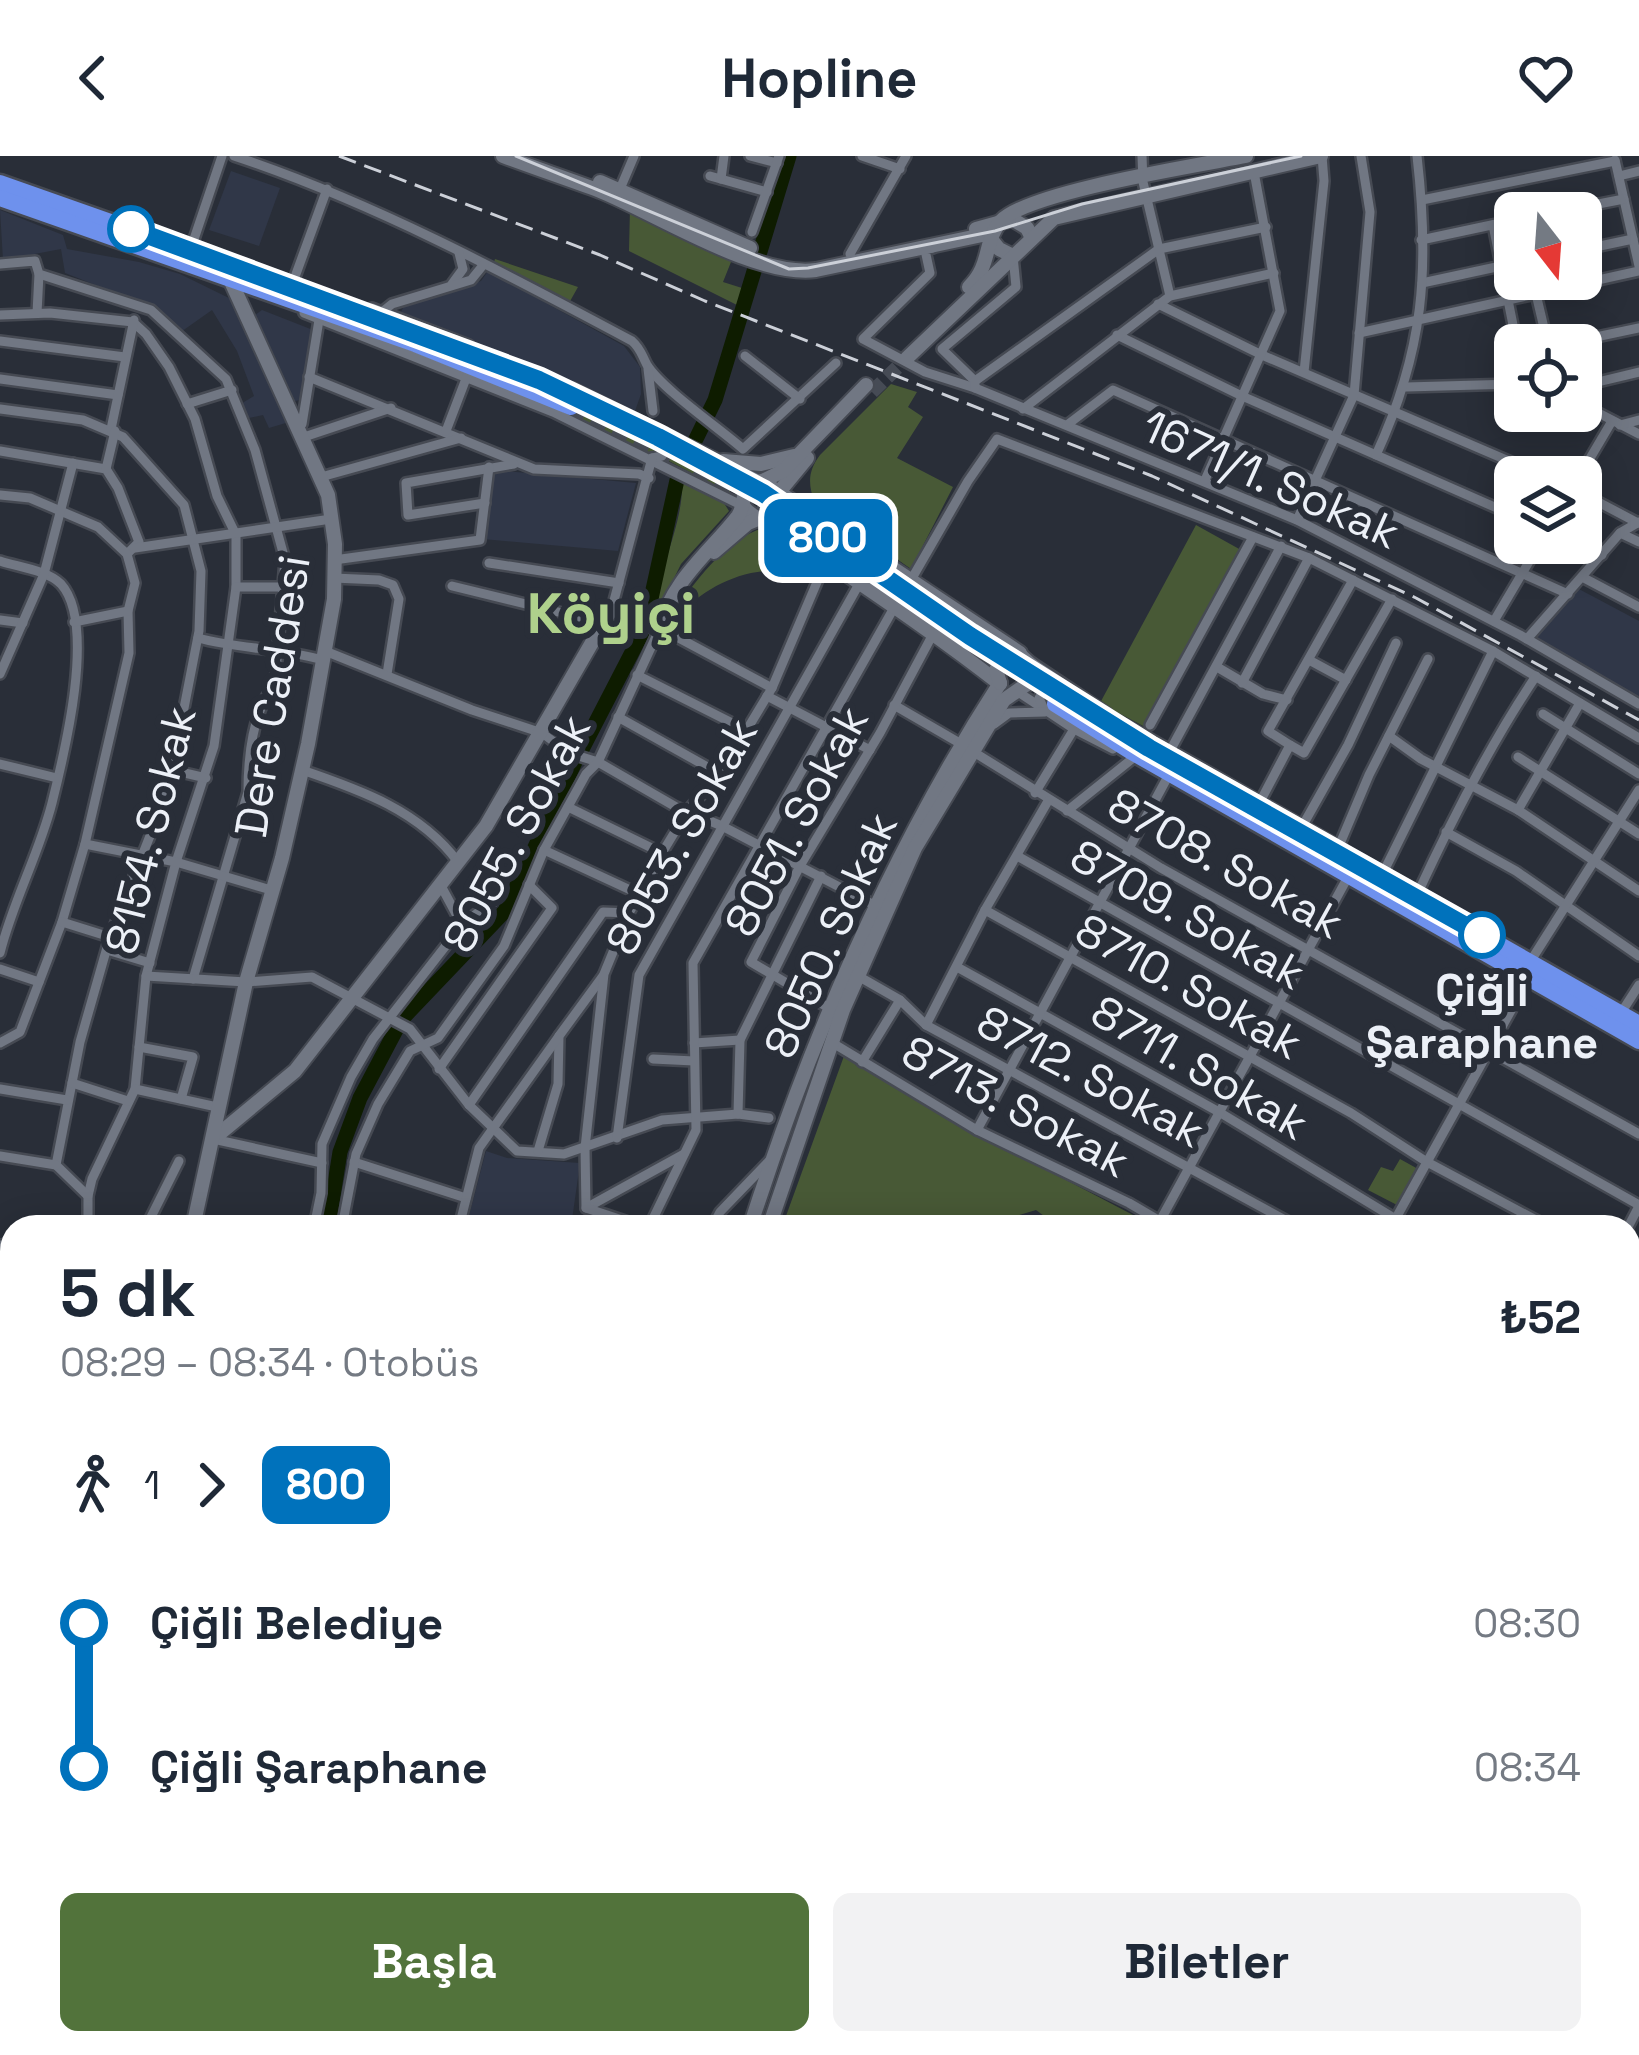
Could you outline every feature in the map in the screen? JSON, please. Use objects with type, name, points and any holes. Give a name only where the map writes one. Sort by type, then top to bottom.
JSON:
[{"type":"highway","points":[[0,183],[292,286],[573,401],[0,198]]},
{"type":"highway","points":[[1055,701],[1130,751],[1416,897],[1639,1041]]},
{"type":"highway","points":[[1374,878],[1529,971],[1639,1024]]},
{"type":"street","points":[[190,251],[222,156]]},
{"type":"street","points":[[234,156],[327,189],[632,341],[643,351],[647,364],[653,411]]},
{"type":"street","points":[[503,156],[749,245]]},
{"type":"street","points":[[530,156],[749,245],[775,263],[816,270],[987,234],[999,249],[1013,256]]},
{"type":"street","points":[[620,190],[634,156]]},
{"type":"street","points":[[724,156],[716,178],[767,192]]},
{"type":"street","points":[[749,245],[778,160],[750,156]]},
{"type":"street","points":[[862,156],[900,169]]},
{"type":"street","points":[[850,254],[906,156]]},
{"type":"street","points":[[1142,156],[1142,176],[1170,296]]},
{"type":"street","points":[[775,263],[807,263],[993,225],[1023,206],[1246,156]]},
{"type":"street","points":[[1002,220],[991,237],[986,267],[904,355],[1024,250],[1045,224],[1063,214],[1321,156],[1324,182],[1304,372]]},
{"type":"street","points":[[1297,520],[1354,394],[1370,212],[1361,156]]},
{"type":"street","points":[[1376,455],[1406,387],[1420,320],[1422,200],[1417,156]]},
{"type":"street","points":[[1422,200],[1614,158],[1638,261],[1602,273]]},
{"type":"street","points":[[1619,176],[1639,171]]},
{"type":"street","points":[[1205,480],[1280,311],[1254,172]]},
{"type":"street","points":[[292,286],[327,189]]},
{"type":"street","points":[[1602,203],[1624,199]]},
{"type":"street","points":[[1002,220],[1018,221],[1032,238]]},
{"type":"street","points":[[1421,241],[1493,225],[1494,230]]},
{"type":"street","points":[[1013,256],[1016,287],[942,349],[975,384],[1159,249],[1266,227]]},
{"type":"street","name":"1671/1. Sokak","points":[[991,237],[925,250],[930,273],[863,339],[925,372],[975,384],[1024,409],[1297,520],[1494,621],[1639,704]]},
{"type":"street","points":[[1602,246],[1633,239]]},
{"type":"street","points":[[450,286],[464,269],[459,253]]},
{"type":"street","points":[[0,264],[34,261],[39,274],[37,313]]},
{"type":"street","points":[[382,312],[392,304],[471,280],[484,264]]},
{"type":"street","points":[[1422,283],[1494,268]]},
{"type":"street","points":[[1024,409],[1170,296],[1274,273]]},
{"type":"street","points":[[39,274],[151,310],[226,379],[279,528],[285,560],[275,684],[263,699],[248,792],[193,979]]},
{"type":"street","points":[[229,277],[319,320],[467,376],[652,458],[776,526],[1000,683],[1118,720],[1339,846],[1374,878]]},
{"type":"street","name":"Dere Caddesi","points":[[199,1215],[217,1107],[302,770],[334,578],[331,519],[321,477],[229,277]]},
{"type":"street","points":[[320,297],[382,312],[553,379],[762,481],[1024,656],[1032,676],[1016,690]]},
{"type":"street","points":[[1359,333],[1508,300],[1513,324]]},
{"type":"street","points":[[1158,304],[1262,356],[1498,456]]},
{"type":"street","points":[[131,551],[140,542],[134,521],[106,469],[137,308]]},
{"type":"street","points":[[0,316],[37,313],[134,322]]},
{"type":"street","points":[[319,320],[303,431],[392,408]]},
{"type":"street","name":"8154. Sokak","points":[[88,1215],[88,1196],[134,1089],[146,976],[214,746],[236,586],[236,535],[217,496],[204,443],[169,367],[134,322]]},
{"type":"street","points":[[1602,336],[1639,328]]},
{"type":"street","points":[[1117,335],[1494,507]]},
{"type":"street","points":[[0,341],[125,357]]},
{"type":"street","points":[[745,356],[800,399]]},
{"type":"street","points":[[647,364],[742,449],[836,363]]},
{"type":"street","points":[[1602,381],[1639,372]]},
{"type":"street","points":[[446,431],[467,376]]},
{"type":"street","points":[[309,377],[534,469],[649,478]]},
{"type":"street","points":[[0,379],[118,395]]},
{"type":"street","points":[[1406,387],[1494,385]]},
{"type":"street","points":[[681,585],[696,560],[743,506],[746,488],[777,476],[801,458],[869,388]]},
{"type":"street","points":[[187,404],[232,390]]},
{"type":"street","points":[[1067,425],[1113,390],[1568,594]]},
{"type":"street","points":[[0,409],[83,420],[113,430],[184,505],[201,571],[198,638],[172,770],[110,937],[80,1042],[56,1165]]},
{"type":"street","points":[[1602,415],[1639,434]]},
{"type":"street","points":[[1593,456],[1616,423],[1639,420]]},
{"type":"street","points":[[652,458],[668,447],[663,429]]},
{"type":"street","points":[[321,477],[462,438]]},
{"type":"street","points":[[911,580],[997,439],[1309,558],[1493,651],[1639,738]]},
{"type":"street","points":[[0,451],[106,469]]},
{"type":"street","points":[[213,1139],[296,1071],[486,826],[612,608],[652,458]]},
{"type":"street","points":[[723,461],[761,464],[801,458]]},
{"type":"street","points":[[681,585],[724,542],[775,512],[779,492],[801,458]]},
{"type":"street","points":[[801,458],[803,500],[814,514]]},
{"type":"street","points":[[0,674],[44,574],[73,463]]},
{"type":"street","points":[[485,503],[408,515],[406,482],[519,463]]},
{"type":"street","points":[[334,560],[480,540],[489,467]]},
{"type":"street","points":[[0,495],[30,498],[98,527],[131,551],[135,584],[128,611],[129,653],[85,844],[62,922],[20,1032],[0,1043]]},
{"type":"street","points":[[1602,504],[1639,523]]},
{"type":"street","points":[[131,551],[192,537],[236,535],[331,519]]},
{"type":"street","points":[[1602,555],[1620,533],[1639,523]]},
{"type":"street","points":[[1620,533],[1639,542]]},
{"type":"street","points":[[1150,725],[1253,537]]},
{"type":"street","points":[[1171,749],[1281,546]]},
{"type":"street","points":[[1242,683],[1309,558]]},
{"type":"street","points":[[0,561],[44,574],[60,584],[72,606],[77,641],[73,694],[51,806],[0,953]]},
{"type":"street","points":[[462,1215],[479,1148],[604,974],[629,913],[662,853],[688,810],[720,774],[769,692],[826,561]]},
{"type":"street","points":[[489,563],[619,584]]},
{"type":"street","points":[[1494,621],[1527,564]]},
{"type":"street","points":[[1527,639],[1595,564]]},
{"type":"street","points":[[334,578],[393,585],[399,598],[387,674]]},
{"type":"street","points":[[1584,578],[1638,606]]},
{"type":"street","points":[[1353,580],[1268,731],[1304,754],[1392,599]]},
{"type":"street","name":"8053. Sokak","points":[[617,1138],[639,975],[859,584]]},
{"type":"street","name":"8055. Sokak","points":[[344,1215],[354,1162],[388,1087],[410,1051],[438,1038],[504,946],[544,850],[586,774],[598,762],[656,628],[681,585]]},
{"type":"street","points":[[236,586],[282,587]]},
{"type":"street","points":[[452,586],[603,623]]},
{"type":"street","points":[[652,1215],[696,1130],[693,963],[895,607]]},
{"type":"street","points":[[612,608],[656,628],[870,750]]},
{"type":"street","points":[[74,622],[128,611]]},
{"type":"street","points":[[0,620],[22,623]]},
{"type":"street","name":"8051. Sokak","points":[[829,1008],[751,962],[800,866],[933,634]]},
{"type":"street","points":[[198,638],[227,646],[324,655],[542,733],[569,753],[598,762],[876,906]]},
{"type":"street","points":[[1304,825],[1396,643]]},
{"type":"street","points":[[1374,878],[1493,651]]},
{"type":"street","name":"8050. Sokak","points":[[773,1215],[831,1042],[915,848],[1000,683],[999,662],[1013,654],[1024,656]]},
{"type":"street","points":[[1024,656],[1074,729],[1254,830],[1349,874],[1374,878]]},
{"type":"street","points":[[1339,846],[1428,659]]},
{"type":"street","points":[[1309,660],[1346,680]]},
{"type":"street","points":[[1216,667],[1287,700]]},
{"type":"street","points":[[637,675],[746,730]]},
{"type":"street","points":[[1416,897],[1472,784],[1536,676]]},
{"type":"street","name":"8050. Sokak","points":[[754,1215],[829,1008],[876,906],[908,842],[967,748],[1016,690]]},
{"type":"street","points":[[985,730],[1010,713],[1038,710],[1055,701]]},
{"type":"street","points":[[1518,810],[1580,703]]},
{"type":"street","name":"8708. Sokak","points":[[893,705],[1130,849],[1639,1134]]},
{"type":"street","points":[[1543,715],[1639,774]]},
{"type":"street","points":[[618,717],[720,774]]},
{"type":"street","points":[[1035,793],[1074,729]]},
{"type":"street","points":[[1389,736],[1434,766],[1518,810],[1639,890]]},
{"type":"street","points":[[1261,800],[1290,745]]},
{"type":"street","points":[[1518,757],[1639,834]]},
{"type":"street","points":[[1067,812],[1132,759]]},
{"type":"street","points":[[0,764],[57,778]]},
{"type":"street","points":[[172,770],[206,778]]},
{"type":"street","points":[[302,770],[400,809],[428,829],[458,862]]},
{"type":"street","points":[[976,1130],[1166,779]]},
{"type":"street","points":[[1397,1215],[1564,907],[1639,790]]},
{"type":"street","points":[[926,1025],[1048,801]]},
{"type":"street","points":[[568,807],[662,853]]},
{"type":"street","points":[[1446,832],[1516,871],[1639,956]]},
{"type":"street","points":[[85,844],[176,862],[271,890]]},
{"type":"street","points":[[544,850],[639,894]]},
{"type":"street","name":"8709. Sokak","points":[[1018,857],[1639,1206]]},
{"type":"street","points":[[1169,1215],[1190,1166],[1349,874]]},
{"type":"street","points":[[738,1114],[740,1040],[821,876]]},
{"type":"street","points":[[440,884],[462,926]]},
{"type":"street","points":[[439,1069],[552,908],[529,885]]},
{"type":"street","points":[[316,1215],[322,1144],[338,1105],[391,1018],[462,926],[494,899]]},
{"type":"street","name":"8710. Sokak","points":[[985,910],[1526,1215]]},
{"type":"street","points":[[469,1105],[603,912],[629,913]]},
{"type":"street","points":[[62,922],[110,937]]},
{"type":"street","points":[[107,950],[150,963]]},
{"type":"street","name":"8711. Sokak","points":[[957,967],[1219,1112],[1380,1215]]},
{"type":"street","points":[[0,969],[39,982]]},
{"type":"street","points":[[586,1208],[585,1148],[604,974]]},
{"type":"street","points":[[146,976],[246,982],[313,977],[406,1026],[469,1105],[517,1151],[564,1154],[662,1120],[738,1114],[769,1118]]},
{"type":"street","name":"8712. Sokak","points":[[858,976],[900,1000],[926,1025],[1277,1215]]},
{"type":"street","points":[[1621,1013],[1639,985]]},
{"type":"street","points":[[862,1062],[900,1000]]},
{"type":"street","points":[[538,1151],[558,1084],[559,1036]]},
{"type":"street","points":[[694,1043],[740,1040]]},
{"type":"street","name":"8713. Sokak","points":[[831,1042],[976,1130],[1147,1215]]},
{"type":"street","points":[[140,1047],[193,1057],[181,1099]]},
{"type":"street","points":[[652,1059],[694,1061]]},
{"type":"street","points":[[73,1083],[128,1101]]},
{"type":"street","points":[[0,1089],[67,1100]]},
{"type":"street","points":[[134,1089],[217,1107]]},
{"type":"street","points":[[213,1139],[322,1163]]},
{"type":"street","points":[[586,1208],[684,1154]]},
{"type":"street","points":[[0,1156],[56,1165],[88,1196]]},
{"type":"street","points":[[718,1215],[773,1156]]},
{"type":"street","points":[[154,1215],[179,1161]]},
{"type":"street","points":[[354,1162],[466,1198]]},
{"type":"street","points":[[586,1208],[608,1215]]},
{"type":"shaded area","points":[[231,171],[280,188],[259,246],[209,230]]},
{"type":"shaded area","points":[[0,210],[63,235],[67,249],[180,274],[231,299],[289,422],[269,428],[263,415],[244,419],[239,405],[254,396],[237,351],[212,310],[178,334],[156,314],[154,306],[144,310],[126,297],[65,273],[61,249],[3,260]]},
{"type":"shaded area","points":[[488,271],[624,346],[640,367],[641,394],[635,411],[400,314],[404,306],[481,281]]},
{"type":"shaded area","points":[[262,310],[313,330],[304,399],[291,402],[251,318]]},
{"type":"shaded area","points":[[494,470],[636,483],[618,551],[483,539]]},
{"type":"shaded area","points":[[1577,588],[1639,621],[1639,703],[1532,639]]},
{"type":"shaded area","points":[[486,1151],[507,1158],[580,1163],[573,1215],[469,1215]]},
{"type":"green space","points":[[630,208],[733,257],[723,282],[742,288],[739,306],[629,251]]},
{"type":"green space","points":[[495,259],[578,287],[569,303],[493,265]]},
{"type":"green space","points":[[891,384],[917,392],[908,407],[923,417],[897,458],[953,487],[911,569],[814,501],[810,483],[820,455]]},
{"type":"green space","points":[[582,398],[658,432],[662,447],[649,453],[574,416]]},
{"type":"green space","points":[[674,440],[740,474],[729,493],[665,459],[673,451]]},
{"type":"green space","points":[[682,480],[722,500],[729,511],[681,564],[658,611],[679,514]]},
{"type":"green space","points":[[791,509],[994,645],[984,662],[783,525]]},
{"type":"green space","points":[[1196,525],[1241,550],[1145,727],[1100,703]]},
{"type":"green space","points":[[768,527],[803,550],[787,570],[725,582],[670,617],[725,551]]},
{"type":"green space","points":[[844,1056],[965,1127],[1133,1215],[1043,1215],[1036,1210],[1020,1215],[786,1215]]},
{"type":"green space","points":[[1400,1159],[1418,1169],[1397,1205],[1368,1190],[1381,1167],[1393,1171]]},
{"type":"waterway","points":[[696,439],[715,400],[789,156]]},
{"type":"waterway","points":[[647,617],[677,480]]},
{"type":"waterway","points":[[580,753],[642,633]]},
{"type":"waterway","points":[[401,1020],[505,911],[575,762]]},
{"type":"waterway","points":[[330,1215],[340,1152],[360,1098],[397,1028]]},
{"type":"tunnel","points":[[872,392],[907,358]]},
{"type":"tunnel","points":[[575,394],[763,493],[1061,694]]},
{"type":"tunnel","points":[[571,407],[672,457]]},
{"type":"tunnel","points":[[695,470],[821,546]]},
{"type":"tram line","points":[[516,156],[789,269],[995,231],[1082,204],[1301,156]]},
{"type":"railway","points":[[339,156],[1152,476],[1416,598],[1639,720]]},
{"type":"bus line","name":"800","points":[[131,229],[575,394],[658,437],[763,493],[970,636],[1149,748],[1482,935]]},
{"type":"place","name":"Çiğli Şaraphane","points":[[1482,935]]},
{"type":"district","name":"Köyiçi","points":[[611,613]]}]
